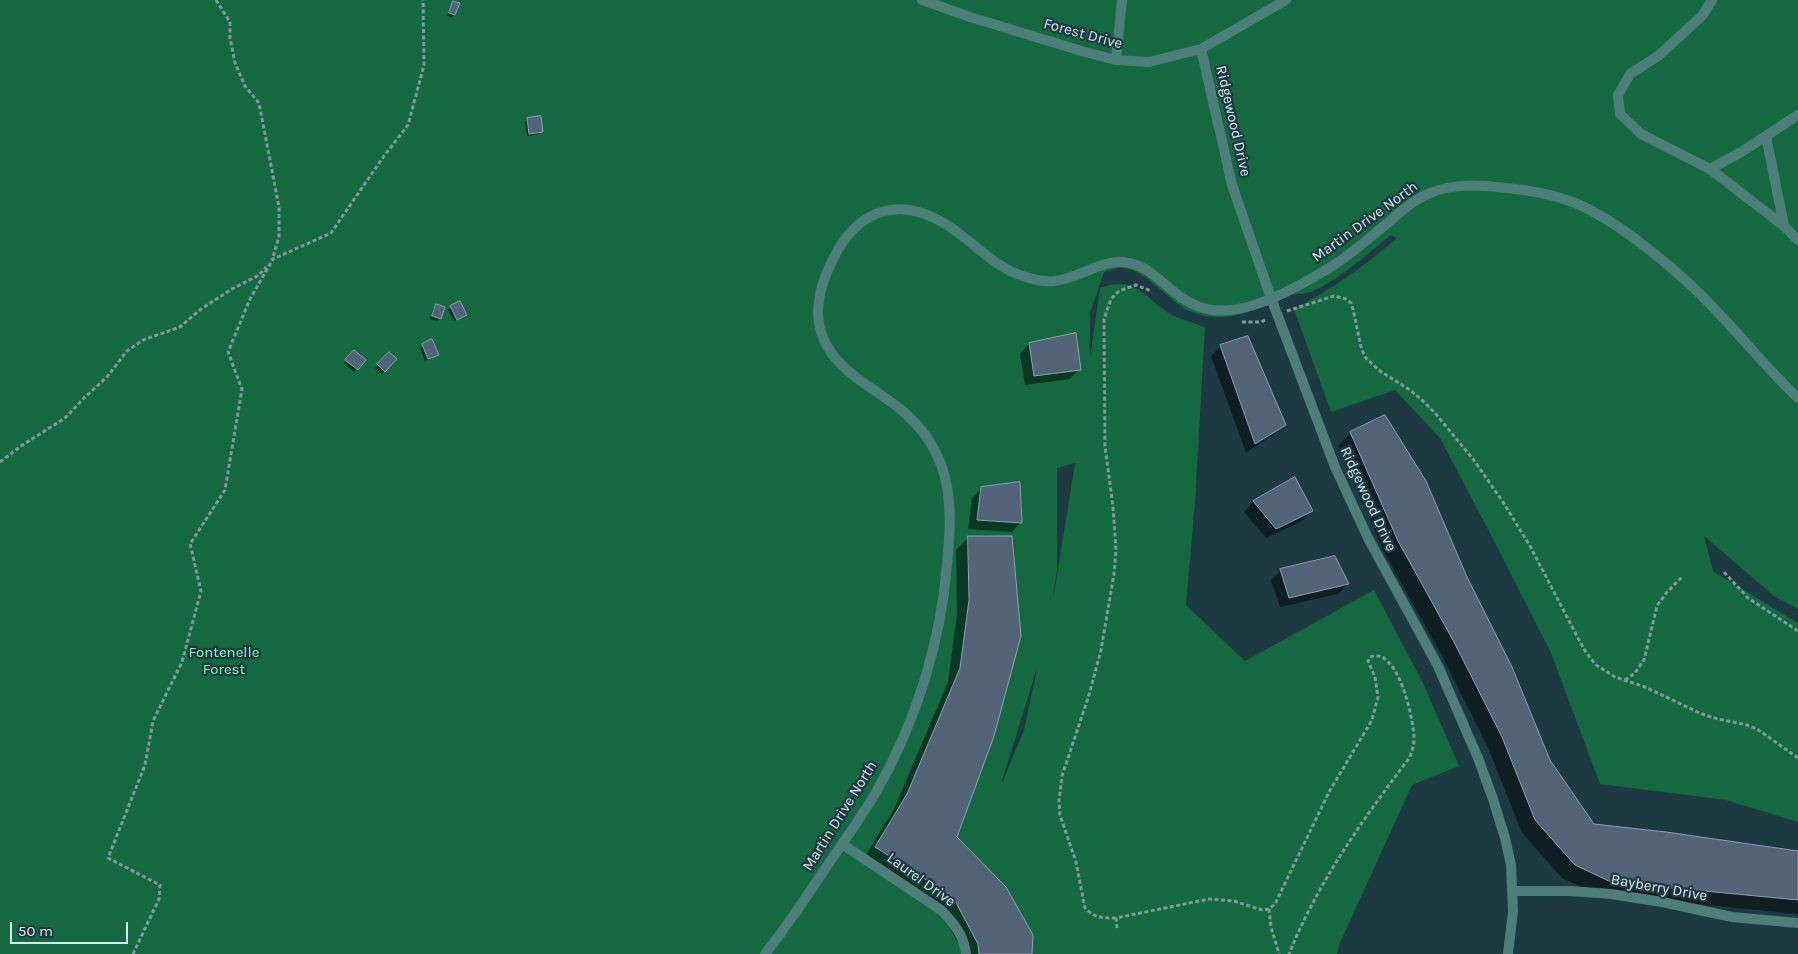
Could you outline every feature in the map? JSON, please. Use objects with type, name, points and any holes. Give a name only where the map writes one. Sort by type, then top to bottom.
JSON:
[{"type":"street","name":"Forest Drive","points":[[922,0],[970,17],[1116,60],[1149,62],[1201,49],[1286,0]]},
{"type":"street","points":[[1116,60],[1122,0]]},
{"type":"street","points":[[1712,0],[1702,16],[1666,49],[1630,74],[1618,95],[1620,114],[1641,134],[1710,169],[1784,226],[1798,240]]},
{"type":"street","name":"Ridgewood Drive","points":[[1201,49],[1232,185],[1271,298],[1335,467],[1368,538],[1438,666],[1475,750],[1505,838],[1511,866],[1513,890],[1511,935],[1508,954]]},
{"type":"street","points":[[1710,169],[1744,151],[1798,115]]},
{"type":"street","points":[[1766,136],[1784,226]]},
{"type":"street","name":"Martin Drive North","points":[[765,954],[842,844],[893,760],[918,699],[937,631],[946,580],[950,536],[949,502],[945,478],[926,434],[909,416],[843,368],[832,356],[824,343],[820,331],[819,310],[821,290],[834,258],[852,228],[873,214],[884,211],[911,211],[938,220],[1005,269],[1021,276],[1057,281],[1123,261],[1136,264],[1149,272],[1178,297],[1194,306],[1211,310],[1229,311],[1248,307],[1306,282],[1337,263],[1406,207],[1424,195],[1458,186],[1481,185],[1529,190],[1569,200],[1589,209],[1634,238],[1676,271],[1707,300],[1760,360],[1798,398]]},
{"type":"street","name":"Laurel Drive","points":[[842,844],[941,910],[961,935],[966,954]]},
{"type":"street","name":"Bayberry Drive","points":[[1513,890],[1610,894],[1662,902],[1732,917],[1798,923]]},
{"type":"path","points":[[133,954],[159,898],[160,885],[108,858],[145,765],[153,721],[182,662],[201,591],[190,544],[225,490],[242,389],[228,352],[250,298],[273,259],[279,237],[279,207],[259,103],[250,94],[235,63],[230,38],[230,22],[216,0]]},
{"type":"path","points":[[0,462],[21,446],[66,418],[107,377],[128,351],[143,340],[180,327],[201,309],[232,289],[259,275],[273,259],[331,233],[384,156],[408,125],[424,66],[423,0]]},
{"type":"path","points":[[1136,285],[1119,291],[1111,299],[1104,319],[1105,446],[1116,529],[1115,558],[1101,650],[1089,695],[1062,776],[1058,801],[1060,815],[1076,862],[1085,908],[1090,913],[1101,918],[1116,918],[1209,899],[1222,899],[1247,904],[1258,909],[1269,909]]},
{"type":"path","points":[[1278,315],[1334,296],[1351,302],[1365,357],[1380,371],[1422,400],[1468,453],[1489,481],[1530,546],[1587,654],[1601,668],[1624,681],[1651,690],[1702,714],[1752,727],[1798,758]]},
{"type":"path","points":[[1724,572],[1748,598],[1798,631]]},
{"type":"path","points":[[1624,681],[1635,673],[1644,660],[1657,606],[1667,592],[1682,577]]},
{"type":"path","points":[[1279,954],[1271,927],[1269,909],[1279,897],[1329,792],[1372,720],[1378,697],[1375,677],[1368,661],[1374,655],[1380,657],[1394,668],[1399,677],[1414,729],[1413,748],[1410,757],[1368,813],[1329,874],[1303,919],[1289,954]]},
{"type":"path","points":[[1116,918],[1117,928]]},
{"type":"green space","name":"Fontenelle Forest","points":[[0,0],[1798,0],[1798,609],[1774,596],[1704,536],[1713,571],[1798,623],[1798,822],[1726,800],[1600,784],[1551,653],[1440,438],[1395,390],[1331,412],[1294,309],[1335,285],[1373,258],[1397,238],[1391,235],[1324,286],[1311,292],[1291,295],[1243,314],[1219,317],[1192,312],[1183,308],[1137,272],[1118,268],[1104,272],[1090,313],[1090,358],[1100,288],[1112,284],[1131,286],[1172,315],[1205,327],[1195,502],[1186,605],[1245,661],[1374,590],[1423,683],[1459,766],[1412,785],[1339,945],[1337,954],[0,954]],"holes":[[[1075,463],[1054,594],[1053,599],[1057,569],[1057,468]],[[1038,665],[1024,730],[1002,783],[1002,781]]]},
{"type":"building","points":[[453,1],[460,3],[455,15],[449,13]]},
{"type":"building","points":[[541,116],[543,132],[529,134],[527,118]]},
{"type":"building","points":[[460,301],[467,315],[457,320],[450,306]]},
{"type":"building","points":[[436,304],[445,307],[441,319],[432,316]]},
{"type":"building","points":[[1076,333],[1081,370],[1034,376],[1029,343]]},
{"type":"building","points":[[1248,336],[1286,425],[1255,444],[1220,345]]},
{"type":"building","points":[[432,339],[439,355],[428,359],[422,344]]},
{"type":"building","points":[[354,350],[366,360],[358,370],[345,360]]},
{"type":"building","points":[[389,352],[397,359],[385,372],[377,364]]},
{"type":"building","points":[[1385,415],[1426,481],[1467,577],[1512,667],[1550,760],[1594,824],[1666,832],[1798,851],[1798,900],[1611,882],[1575,865],[1535,820],[1502,737],[1454,642],[1398,541],[1350,432]]},
{"type":"building","points":[[1295,477],[1313,511],[1276,529],[1253,501]]},
{"type":"building","points":[[1020,482],[1022,523],[977,520],[981,487]]},
{"type":"building","points":[[968,536],[1012,536],[1021,636],[994,736],[957,837],[1006,887],[1033,935],[1032,954],[979,954],[978,944],[953,897],[875,847],[907,794],[960,668],[969,600]]},
{"type":"building","points":[[1335,556],[1349,584],[1289,598],[1280,569]]}]
